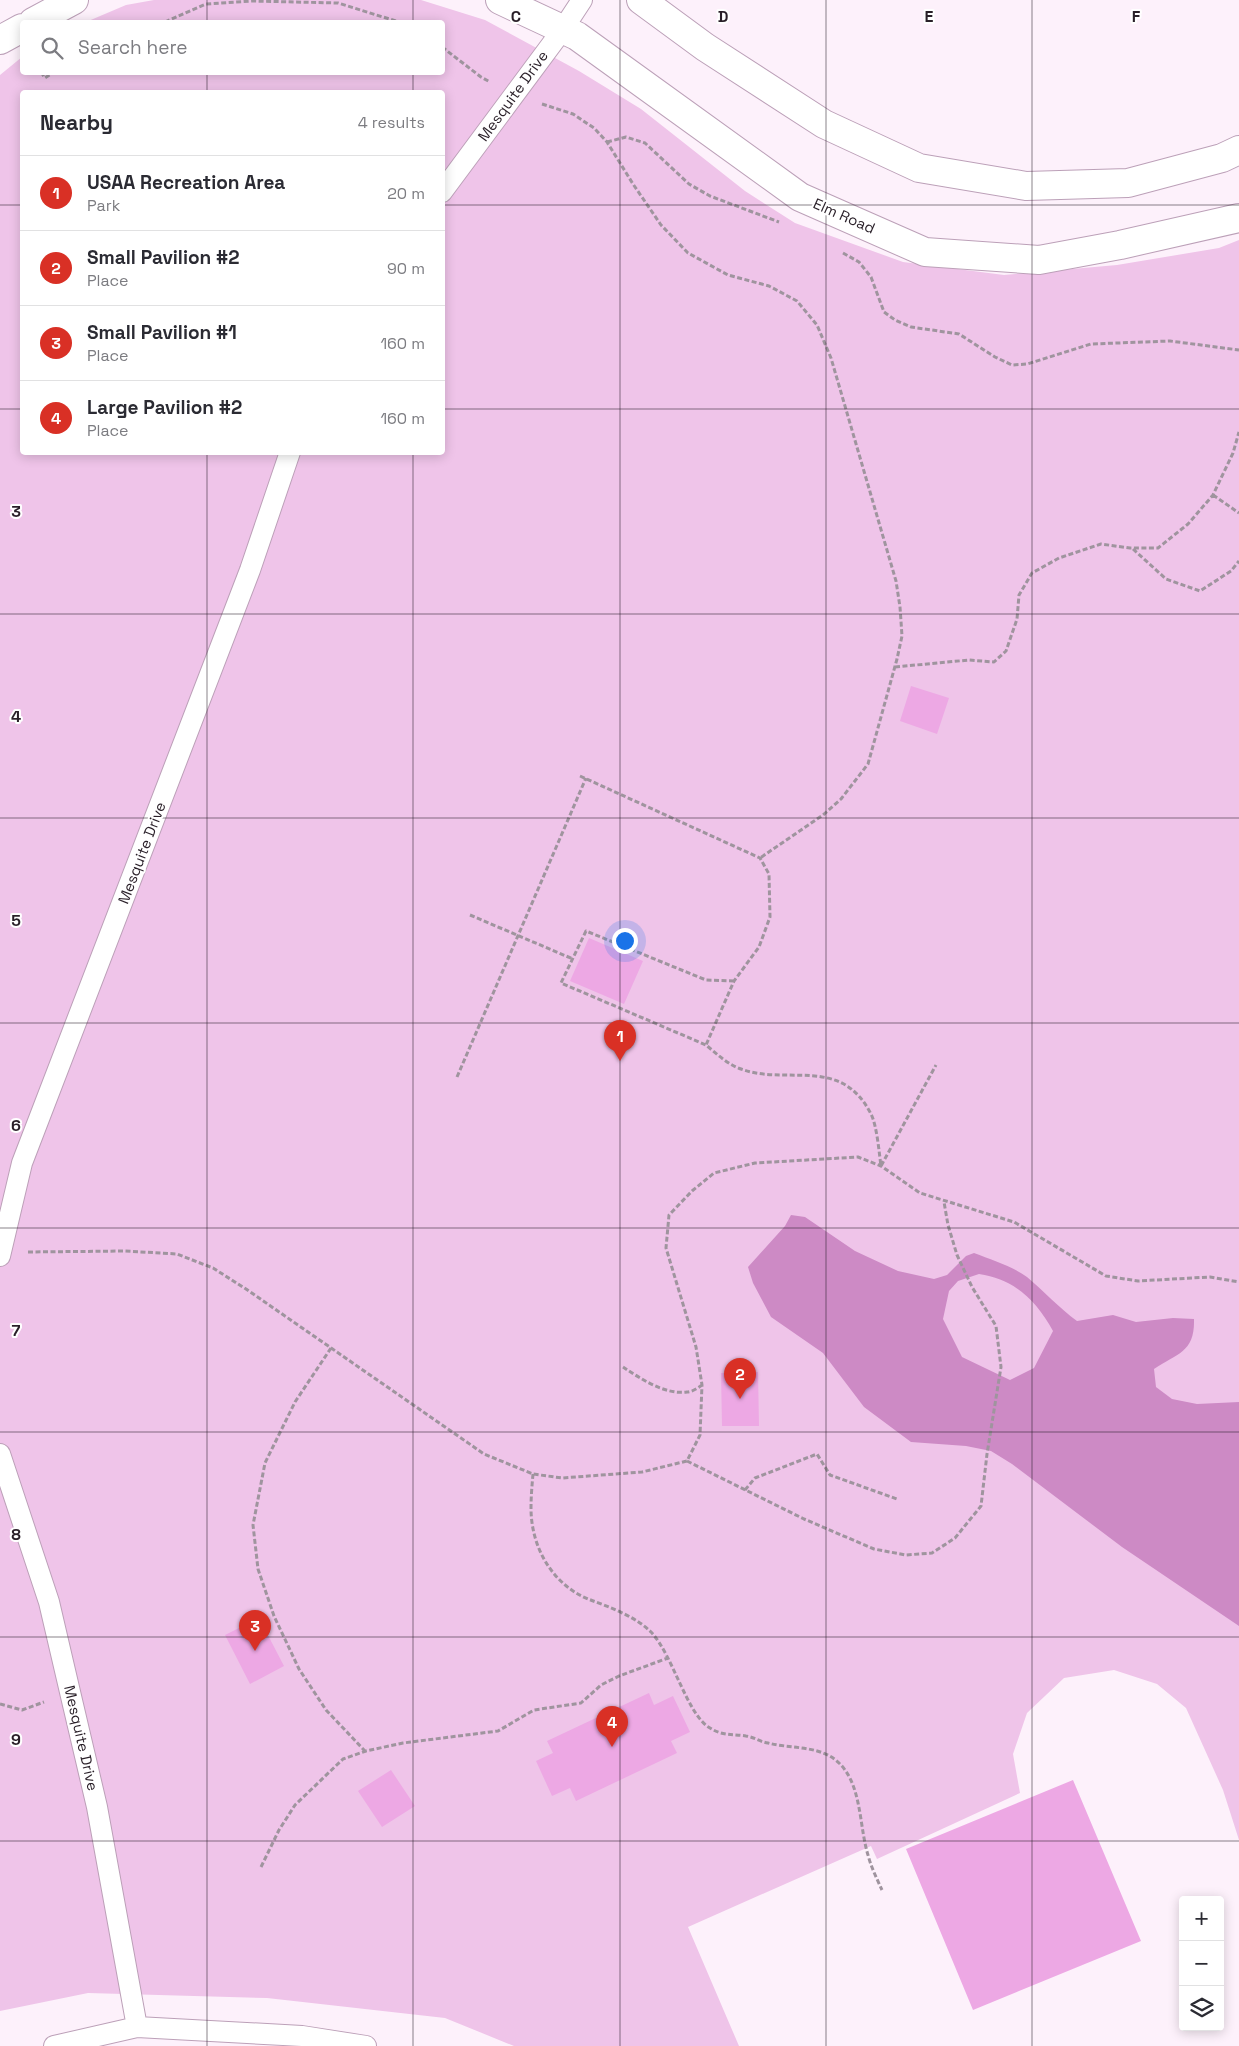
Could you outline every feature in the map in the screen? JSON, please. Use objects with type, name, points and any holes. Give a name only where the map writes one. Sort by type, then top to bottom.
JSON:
[{"type":"street","points":[[41,12],[74,0]]},
{"type":"street","name":"Elm Road","points":[[500,0],[577,36],[800,197],[925,252],[1039,260],[1130,243],[1239,218]]},
{"type":"street","points":[[641,0],[705,47],[824,124],[919,168],[1026,186],[1128,183],[1222,158],[1239,150]]},
{"type":"street","points":[[0,40],[20,29]]},
{"type":"lane","name":"Mesquite Drive","points":[[445,188],[582,0]]},
{"type":"lane","name":"Mesquite Drive","points":[[0,1255],[22,1164],[247,579],[289,455]]},
{"type":"lane","name":"Mesquite Drive","points":[[0,1454],[48,1602],[70,1692],[97,1807],[137,2027]]},
{"type":"lane","points":[[54,2046],[137,2027],[302,2036],[366,2046]]},
{"type":"path","points":[[170,20],[206,4],[252,1],[338,2],[392,20]]},
{"type":"path","points":[[445,49],[481,77],[514,94],[573,114],[594,128],[607,142],[661,225],[688,253],[728,275],[769,286],[797,301],[817,325],[831,358],[896,581],[902,636],[868,764],[851,788],[823,815],[760,858]]},
{"type":"path","points":[[895,667],[969,660],[994,662],[1006,652],[1017,619],[1019,595],[1032,574],[1059,558],[1101,544],[1132,548],[1158,548],[1188,524],[1214,495],[1233,453],[1239,432]]},
{"type":"path","points":[[1214,495],[1239,513]]},
{"type":"path","points":[[1132,548],[1166,579],[1200,591],[1232,571],[1239,561]]},
{"type":"path","points":[[580,776],[760,858],[769,874],[770,917],[759,947],[734,981],[706,1045]]},
{"type":"path","points":[[457,1078],[586,778]]},
{"type":"path","points":[[470,916],[573,959]]},
{"type":"path","points":[[734,981],[706,980],[586,931],[561,984],[706,1045],[725,1061],[741,1069],[757,1073],[823,1076],[845,1084],[861,1098],[872,1115],[882,1166]]},
{"type":"path","points":[[882,1166],[936,1064]]},
{"type":"path","points":[[687,1461],[700,1435],[702,1385],[696,1347],[666,1248],[669,1215],[692,1191],[714,1173],[755,1163],[858,1157],[882,1166],[920,1193],[944,1202],[1014,1222],[1106,1276],[1138,1281],[1210,1277],[1239,1282]]},
{"type":"path","points":[[0,1255],[125,1251],[177,1254],[212,1268],[246,1289],[484,1454],[533,1474],[562,1478],[642,1472],[687,1461],[804,1519],[874,1549],[906,1555],[932,1553],[955,1538],[981,1506],[1001,1367],[996,1326],[972,1287],[957,1254],[948,1225],[944,1202]]},
{"type":"path","points":[[331,1348],[295,1402],[265,1463],[253,1525],[258,1569],[274,1616],[300,1669],[326,1710],[366,1751]]},
{"type":"path","points":[[624,1367],[641,1379],[670,1391],[689,1392],[702,1385]]},
{"type":"path","points":[[746,1490],[755,1478],[817,1454],[830,1475],[897,1499]]},
{"type":"path","points":[[533,1474],[531,1509],[534,1533],[548,1568],[565,1585],[585,1598],[632,1618],[651,1632],[668,1658],[694,1711],[708,1728],[724,1735],[747,1736],[768,1744],[822,1752],[838,1761],[851,1776],[868,1856],[882,1890]]},
{"type":"path","points":[[261,1868],[279,1830],[295,1805],[343,1758],[366,1751],[403,1744],[498,1732],[534,1710],[581,1703],[601,1685],[619,1676],[668,1658]]},
{"type":"path","points":[[0,1704],[22,1710],[70,1692]]},
{"type":"shaded area","points":[[154,0],[421,0],[485,20],[579,71],[641,109],[745,191],[795,223],[903,262],[1004,275],[1117,265],[1219,248],[1239,240],[1239,1840],[1223,1790],[1186,1708],[1157,1684],[1114,1670],[1064,1678],[1027,1713],[1013,1754],[1020,1793],[877,1859],[871,1846],[688,1927],[739,2046],[514,2046],[445,2018],[267,1998],[88,1993],[0,2011],[0,75],[20,59],[20,75],[445,75],[445,20],[91,20],[126,5]]},
{"type":"shaded area","points":[[791,1215],[805,1217],[855,1251],[898,1271],[934,1279],[947,1275],[966,1256],[974,1253],[1021,1273],[1077,1321],[1113,1315],[1136,1322],[1173,1318],[1194,1319],[1194,1330],[1188,1345],[1177,1355],[1154,1369],[1156,1387],[1172,1399],[1197,1404],[1239,1402],[1239,1626],[1122,1547],[1012,1464],[991,1451],[966,1446],[911,1442],[864,1407],[823,1353],[771,1317],[753,1283],[748,1267],[785,1226]],"holes":[[[979,1274],[1013,1286],[1023,1293],[1039,1310],[1053,1331],[1034,1368],[1010,1380],[962,1357],[943,1319],[949,1291],[958,1281]]]},
{"type":"building","points":[[911,686],[949,698],[937,734],[900,721]]},
{"type":"building","points":[[589,938],[643,961],[624,1004],[570,981]]},
{"type":"building","points":[[758,1372],[759,1426],[722,1426],[721,1373]]},
{"type":"building","points":[[259,1618],[284,1666],[250,1684],[225,1635]]},
{"type":"building","points":[[649,1693],[654,1705],[673,1696],[690,1732],[671,1741],[677,1753],[576,1801],[570,1788],[552,1796],[536,1761],[553,1753],[547,1741]]},
{"type":"building","points":[[391,1770],[415,1806],[382,1827],[358,1791]]},
{"type":"building","points":[[1073,1780],[1141,1941],[973,2010],[906,1849]]},
{"type":"place","name":"USAA Recreation Area","points":[[620,1061]]},
{"type":"place","name":"Small Pavilion #2","points":[[740,1399]]},
{"type":"place","name":"Small Pavilion #1","points":[[255,1651]]},
{"type":"place","name":"Large Pavilion #2","points":[[612,1747]]}]
